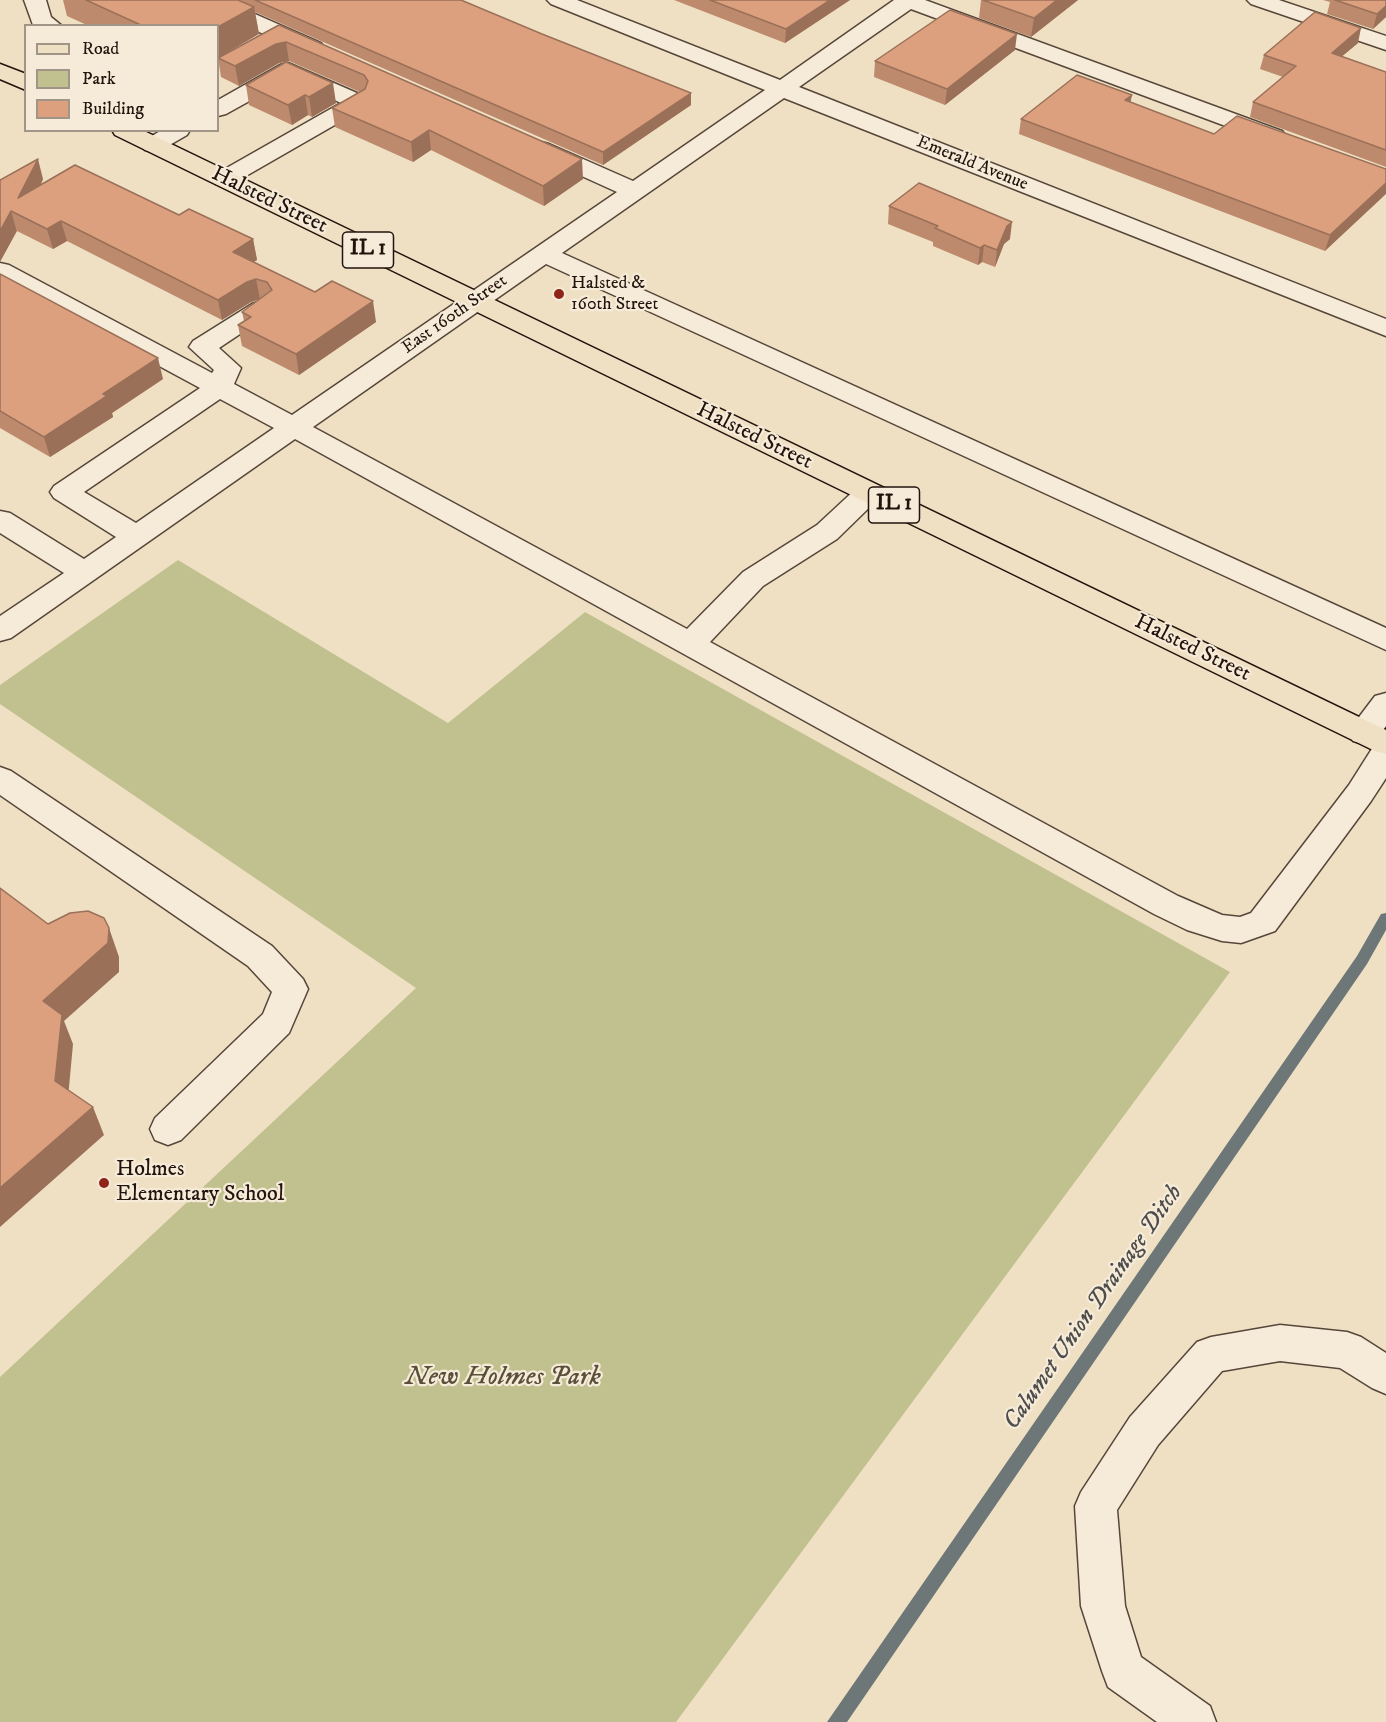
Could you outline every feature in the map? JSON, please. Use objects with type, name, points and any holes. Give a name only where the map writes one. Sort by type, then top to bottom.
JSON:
[{"type":"main road","points":[[0,70],[24,82]]},
{"type":"main road","name":"Halsted Street","points":[[127,132],[1379,742]]},
{"type":"street","points":[[34,0],[41,20],[48,24]]},
{"type":"street","points":[[205,0],[335,58]]},
{"type":"street","name":"Emerald Avenue","points":[[558,0],[1386,328]]},
{"type":"street","points":[[908,0],[1297,144]]},
{"type":"street","name":"East 160th Street","points":[[0,631],[908,0]]},
{"type":"street","points":[[1258,0],[1386,43]]},
{"type":"street","points":[[254,49],[281,34]]},
{"type":"street","points":[[219,109],[288,70],[358,102],[224,179]]},
{"type":"street","points":[[153,145],[176,132]]},
{"type":"street","points":[[517,138],[635,191]]},
{"type":"street","points":[[545,254],[1386,640]]},
{"type":"street","points":[[0,270],[293,427],[1166,905],[1222,928],[1241,930],[1263,922],[1360,793],[1379,742],[1386,704]]},
{"type":"street","points":[[136,536],[64,492],[219,387],[228,368],[202,347],[261,309]]},
{"type":"street","points":[[689,645],[753,579],[827,532],[868,492]]},
{"type":"street","points":[[0,520],[84,572]]},
{"type":"street","points":[[0,779],[260,956],[291,989],[277,1023],[168,1129]]},
{"type":"street","points":[[1194,1722],[1124,1671],[1103,1606],[1096,1506],[1143,1431],[1211,1355],[1280,1343],[1347,1350],[1386,1375]]},
{"type":"green space","name":"New Holmes Park","points":[[178,560],[448,723],[585,612],[1230,972],[676,1722],[0,1722],[0,1377],[416,988],[0,704],[0,685]]},
{"type":"building","points":[[86,0],[238,0],[254,7],[219,26],[219,24],[139,24]]},
{"type":"building","points":[[255,0],[461,0],[691,93],[603,152]]},
{"type":"building","points":[[710,0],[830,0],[786,29]]},
{"type":"building","points":[[983,0],[1057,0],[1034,18]]},
{"type":"building","points":[[1335,0],[1386,0],[1386,6],[1377,14]]},
{"type":"building","points":[[950,10],[1017,34],[947,89],[875,61]]},
{"type":"building","points":[[1315,12],[1361,28],[1332,53],[1386,72],[1386,150],[1253,102],[1296,66],[1264,55]]},
{"type":"building","points":[[279,25],[582,159],[543,186],[429,130],[411,142],[332,108],[365,89],[368,81],[364,75],[286,42],[276,44],[235,66],[219,57]]},
{"type":"building","points":[[286,62],[333,83],[309,97],[305,95],[288,105],[246,85]]},
{"type":"building","points":[[1077,75],[1132,95],[1125,100],[1214,134],[1237,116],[1386,169],[1386,183],[1330,235],[1021,119]]},
{"type":"building","points":[[38,159],[18,198],[75,165],[179,215],[189,209],[253,239],[233,252],[315,292],[332,281],[373,301],[296,354],[238,325],[251,317],[242,312],[272,290],[267,282],[256,279],[247,282],[218,300],[61,221],[47,229],[11,211],[0,231],[0,180]]},
{"type":"building","points":[[919,183],[1012,222],[1007,226],[997,250],[984,245],[980,248],[935,228],[938,226],[889,206]]},
{"type":"building","points":[[0,274],[158,358],[103,394],[107,396],[44,437],[0,411]]},
{"type":"building","points":[[0,888],[48,924],[70,913],[88,911],[104,918],[109,928],[108,943],[43,1001],[62,1015],[55,1081],[93,1107],[0,1188]]},
{"type":"waterway","name":"Calumet Union Drainage Ditch","points":[[836,1722],[1362,960],[1386,918]]},
{"type":"place","name":"Halsted & 160th Street","points":[[559,294]]},
{"type":"place","name":"Holmes Elementary School","points":[[104,1183]]}]
